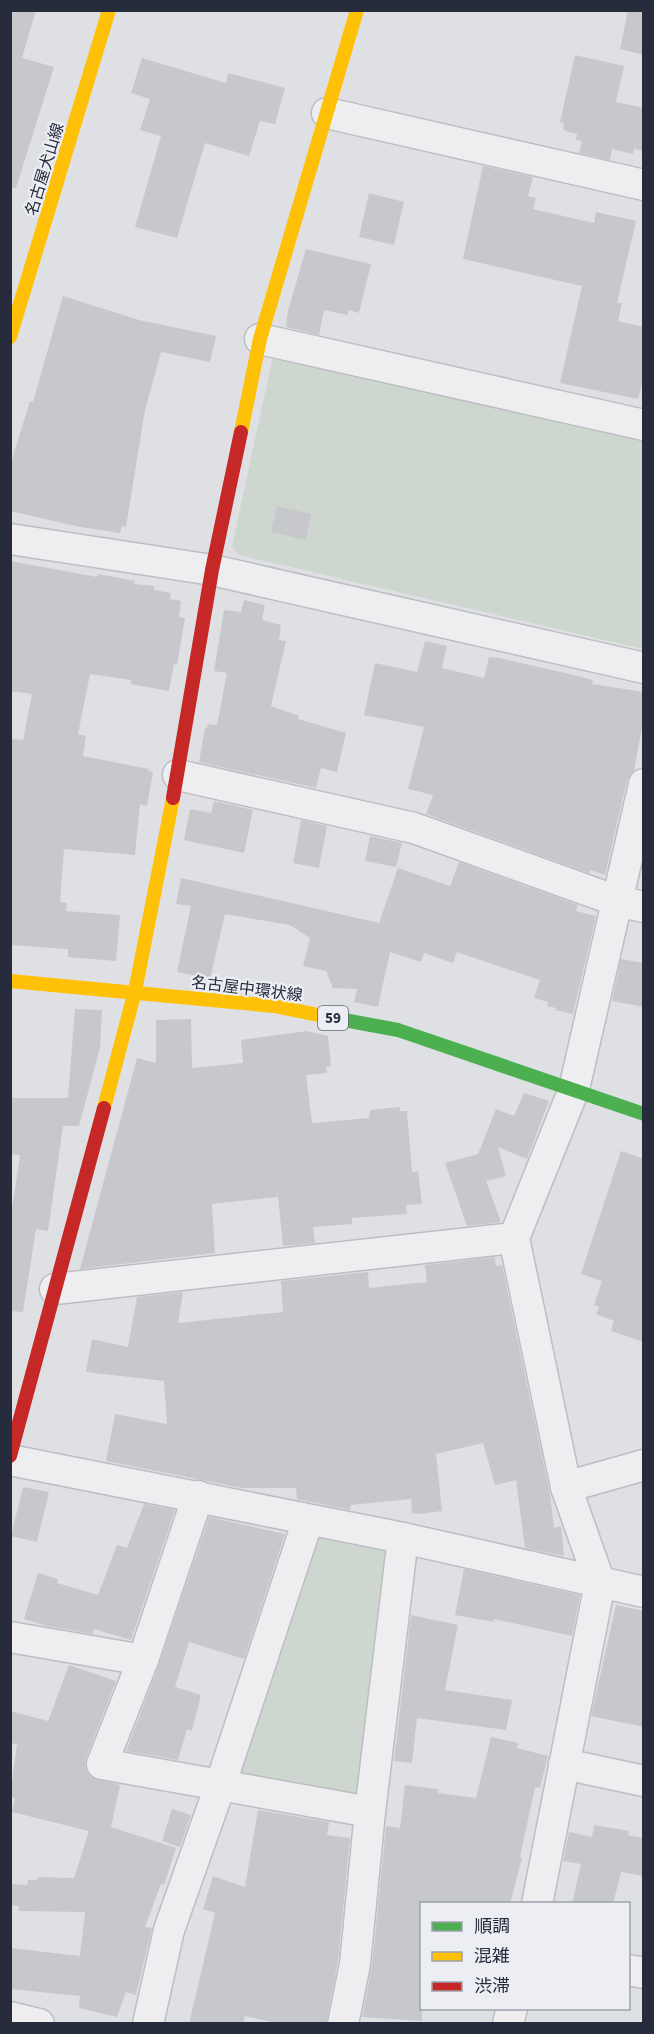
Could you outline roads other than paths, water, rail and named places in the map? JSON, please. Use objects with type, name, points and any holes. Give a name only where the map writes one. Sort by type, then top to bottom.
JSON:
[{"type":"street","name":"名古屋犬山線","points":[[10,337],[109,10]]},
{"type":"street","points":[[357,10],[260,339],[212,570],[178,775],[135,991],[10,1458],[403,1538],[644,1592]]},
{"type":"street","points":[[327,113],[644,185]]},
{"type":"street","points":[[260,339],[644,425]]},
{"type":"street","points":[[10,539],[212,570],[644,668]]},
{"type":"street","points":[[178,775],[414,828],[630,904]]},
{"type":"street","points":[[537,1902],[600,1583],[566,1487],[514,1238],[574,1089],[630,904],[644,784]]},
{"type":"street","name":"名古屋中環状線","points":[[10,981],[135,991],[274,1006],[398,1030],[644,1114]]},
{"type":"street","points":[[56,1289],[514,1238]]},
{"type":"street","points":[[566,1487],[644,1465]]},
{"type":"street","points":[[198,1496],[143,1660],[102,1764],[369,1812]]},
{"type":"street","points":[[148,2024],[169,1930],[220,1786],[308,1520]]},
{"type":"street","points":[[343,2024],[354,1964],[369,1812],[403,1538]]},
{"type":"street","points":[[10,1637],[143,1660]]},
{"type":"street","points":[[564,1764],[644,1781]]},
{"type":"street","points":[[10,2017],[39,2024]]}]
